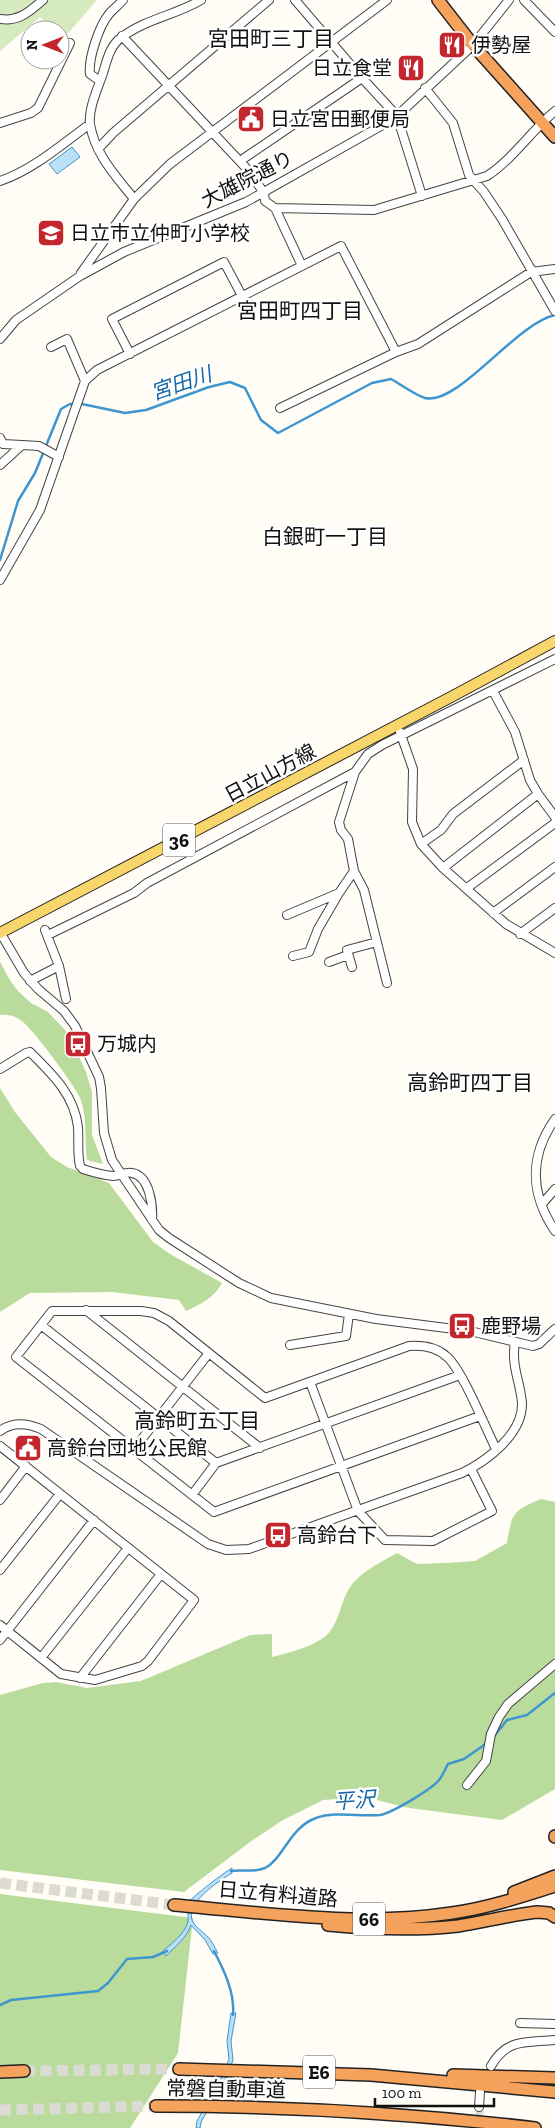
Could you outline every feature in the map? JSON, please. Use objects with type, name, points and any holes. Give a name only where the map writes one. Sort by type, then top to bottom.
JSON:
[{"type":"highway","points":[[438,0],[473,45],[555,137]]},
{"type":"highway","points":[[480,1907],[506,1894],[555,1876]]},
{"type":"highway","name":"日立有料道路","points":[[174,1905],[347,1919],[378,1919],[428,1916],[480,1907],[555,1886]]},
{"type":"highway","points":[[257,1912],[294,1922],[401,1930],[456,1926],[537,1912],[555,1917]]},
{"type":"highway","name":"常磐自動車道","points":[[183,2069],[266,2070],[371,2075],[555,2092]]},
{"type":"highway","points":[[0,2072],[20,2071]]},
{"type":"highway","points":[[371,2075],[474,2075],[555,2078]]},
{"type":"highway","name":"常磐自動車道","points":[[159,2106],[315,2110],[469,2121],[535,2128]]},
{"type":"highway","points":[[315,2110],[370,2120],[466,2128]]},
{"type":"main road","name":"日立山方線","points":[[0,933],[399,730],[555,641]]},
{"type":"street","points":[[0,19],[12,20],[21,17],[43,0]]},
{"type":"street","points":[[100,81],[90,74],[89,66],[101,27],[108,14],[123,0]]},
{"type":"street","points":[[134,198],[104,162],[90,124],[91,110],[100,81],[111,49],[122,36],[145,23],[184,9],[201,0]]},
{"type":"street","points":[[98,149],[113,133],[269,0]]},
{"type":"street","points":[[295,0],[397,116],[422,196]]},
{"type":"street","points":[[80,276],[134,198],[170,164],[387,0]]},
{"type":"street","name":"大雄院通り","points":[[0,339],[16,320],[80,276],[124,252],[264,193],[397,116],[473,45],[509,0]]},
{"type":"street","points":[[524,0],[555,32]]},
{"type":"street","points":[[122,36],[240,161],[264,193],[264,201],[275,208],[374,210],[487,176],[501,166],[541,123],[555,111]]},
{"type":"street","points":[[0,123],[31,113],[38,108],[57,70]]},
{"type":"street","points":[[240,161],[362,78]]},
{"type":"street","points":[[425,88],[453,124],[469,175],[475,180],[502,219],[555,311]]},
{"type":"street","points":[[0,181],[28,168],[90,124]]},
{"type":"street","points":[[275,208],[302,266]]},
{"type":"street","points":[[0,580],[40,510],[85,381],[97,370],[341,246],[396,352]]},
{"type":"street","points":[[130,354],[112,319],[224,262],[242,296]]},
{"type":"street","points":[[280,408],[396,352],[418,344],[531,272],[555,269]]},
{"type":"street","points":[[51,347],[67,340],[85,381]]},
{"type":"street","points":[[0,438],[3,444],[39,446],[59,457]]},
{"type":"street","points":[[0,465],[22,445]]},
{"type":"street","points":[[387,983],[364,890],[354,871],[348,839],[341,830],[339,822],[355,772],[368,754],[399,730],[493,691],[555,659]]},
{"type":"street","points":[[493,691],[515,732],[530,780],[555,817]]},
{"type":"street","points":[[399,730],[413,769],[412,822],[421,844],[443,868],[493,913],[520,934],[555,953]]},
{"type":"street","points":[[421,844],[441,830],[453,814],[524,760]]},
{"type":"street","points":[[66,999],[60,966],[46,932],[134,893],[147,883],[355,772]]},
{"type":"street","points":[[443,868],[538,794]]},
{"type":"street","points":[[467,888],[555,823]]},
{"type":"street","points":[[493,913],[555,867]]},
{"type":"street","points":[[293,956],[309,952],[318,929],[354,871]]},
{"type":"street","points":[[287,915],[339,893]]},
{"type":"street","points":[[520,934],[555,908]]},
{"type":"street","points":[[0,933],[30,982],[70,1018],[95,1067],[101,1088],[104,1132],[108,1148],[122,1174],[152,1220],[159,1230],[169,1238],[252,1290],[290,1303],[349,1314],[470,1331],[533,1346],[540,1344],[555,1329]]},
{"type":"street","points":[[352,967],[347,950],[377,942]]},
{"type":"street","points":[[329,962],[348,955]]},
{"type":"street","points":[[30,982],[60,966]]},
{"type":"street","points":[[0,1069],[30,1052],[54,1075],[72,1102],[78,1128],[78,1157],[80,1166],[88,1171],[113,1176],[131,1172],[136,1174],[143,1180],[149,1194],[152,1220]]},
{"type":"street","points":[[555,1119],[545,1133],[536,1159],[535,1172],[542,1204],[549,1223],[555,1231]]},
{"type":"street","points":[[542,1204],[555,1189]]},
{"type":"street","points":[[480,1416],[214,1512],[16,1356],[52,1310],[141,1310],[154,1313],[169,1321],[265,1398],[402,1348],[419,1345],[429,1347],[447,1356],[460,1375],[480,1416],[496,1449]]},
{"type":"street","points":[[86,1310],[260,1448]]},
{"type":"street","points":[[290,1345],[346,1336],[349,1314]]},
{"type":"street","points":[[42,1325],[216,1463]]},
{"type":"street","points":[[0,1431],[6,1426],[24,1424],[41,1429],[198,1538],[217,1548],[241,1551],[258,1547],[358,1511],[471,1468],[496,1449],[513,1433],[521,1414],[520,1394],[513,1360],[515,1342]]},
{"type":"street","points":[[134,1449],[209,1353]]},
{"type":"street","points":[[192,1495],[216,1463],[460,1375]]},
{"type":"street","points":[[310,1382],[358,1511],[386,1540],[433,1541],[492,1511],[471,1468]]},
{"type":"street","points":[[0,1446],[194,1600],[148,1661],[142,1666],[95,1680],[61,1674],[0,1625]]},
{"type":"street","points":[[0,1500],[26,1466]]},
{"type":"street","points":[[0,1570],[60,1494]]},
{"type":"street","points":[[0,1640],[94,1520]]},
{"type":"street","points":[[41,1658],[128,1548]]},
{"type":"street","points":[[80,1678],[161,1574]]},
{"type":"street","points":[[467,1785],[486,1762],[492,1734],[499,1717],[508,1704],[555,1664]]},
{"type":"street","points":[[520,2023],[555,2024]]},
{"type":"street","points":[[491,2066],[498,2053],[512,2044],[555,2040]]},
{"type":"street","points":[[479,2107],[480,2092]]},
{"type":"green space","points":[[0,0],[97,0],[70,31],[70,20],[43,20],[40,17],[36,20],[20,20],[20,34],[0,51]]},
{"type":"green space","points":[[0,962],[19,992],[31,1003],[48,1012],[66,1031],[72,1042],[86,1072],[92,1092],[92,1135],[103,1164],[87,1160],[85,1121],[82,1106],[80,1098],[70,1081],[44,1046],[22,1021],[11,1016],[0,1015]]},
{"type":"green space","points":[[0,1088],[15,1112],[51,1157],[67,1167],[109,1183],[153,1242],[170,1254],[222,1283],[215,1293],[202,1303],[186,1311],[179,1300],[112,1292],[30,1293],[0,1312]]},
{"type":"green space","points":[[541,1499],[555,1502],[555,1789],[502,1820],[409,1808],[364,1797],[323,1800],[283,1820],[250,1842],[184,1892],[0,1870],[0,1695],[43,1683],[56,1682],[87,1688],[141,1681],[250,1635],[272,1634],[272,1657],[305,1647],[317,1642],[329,1632],[334,1626],[350,1587],[359,1577],[375,1565],[397,1553],[417,1564],[475,1561],[507,1543],[510,1525],[515,1514],[524,1507]]},
{"type":"green space","points":[[0,1894],[193,1918],[178,2053],[130,2128],[0,2128]]},
{"type":"water","points":[[72,147],[80,157],[57,174],[49,164]]},
{"type":"water","points":[[232,1868],[232,1873],[204,1894],[193,1908],[191,1915],[194,1924],[209,1938],[218,1953],[213,1954],[205,1940],[191,1925],[184,1938],[166,1956],[163,1951],[178,1938],[187,1925],[189,1902]]},
{"type":"water","points":[[231,2013],[236,2013],[231,2041],[233,2060],[227,2076],[201,2122],[200,2128],[196,2128],[197,2121],[223,2075],[229,2059],[227,2041]]},
{"type":"waterway","name":"宮田川","points":[[0,560],[18,501],[35,473],[61,409],[70,404],[82,404],[125,413],[146,410],[209,387],[230,382],[245,388],[261,420],[278,433],[372,383],[391,379],[425,398],[438,397],[454,390],[470,378],[522,333],[539,321],[555,315]]},
{"type":"waterway","name":"平沢","points":[[492,1739],[507,1720],[527,1715],[555,1693]]},
{"type":"waterway","name":"平沢","points":[[231,1871],[265,1868],[277,1858],[300,1828],[316,1818],[331,1815],[380,1815],[393,1810],[435,1784],[448,1764],[464,1759],[487,1743]]},
{"type":"waterway","points":[[0,2005],[11,2000],[98,1991],[108,1983],[127,1959],[153,1957],[167,1951]]},
{"type":"waterway","points":[[214,1951],[231,1990],[233,2015]]},
{"type":"tunnel","points":[[0,1883],[174,1905]]},
{"type":"tunnel","points":[[24,2071],[179,2069]]},
{"type":"tunnel","points":[[0,2110],[156,2106]]},
{"type":"tunnel","points":[[479,2107],[481,2128]]},
{"type":"place","name":"伊勢屋","points":[[452,45]]},
{"type":"place","name":"日立食堂","points":[[411,68]]},
{"type":"place","name":"日立宮田郵便局","points":[[251,119]]},
{"type":"place","name":"日立市立仲町小学校","points":[[51,233]]},
{"type":"place","name":"万城内","points":[[78,1044]]},
{"type":"place","name":"鹿野場","points":[[462,1326]]},
{"type":"place","name":"高鈴台団地公民館","points":[[28,1448]]},
{"type":"place","name":"高鈴台下","points":[[278,1535]]},
{"type":"district","name":"宮田町三丁目","points":[[271,38]]},
{"type":"district","name":"宮田町四丁目","points":[[300,310]]},
{"type":"district","name":"白銀町一丁目","points":[[325,536]]},
{"type":"district","name":"高鈴町四丁目","points":[[470,1082]]},
{"type":"district","name":"高鈴町五丁目","points":[[197,1420]]}]
